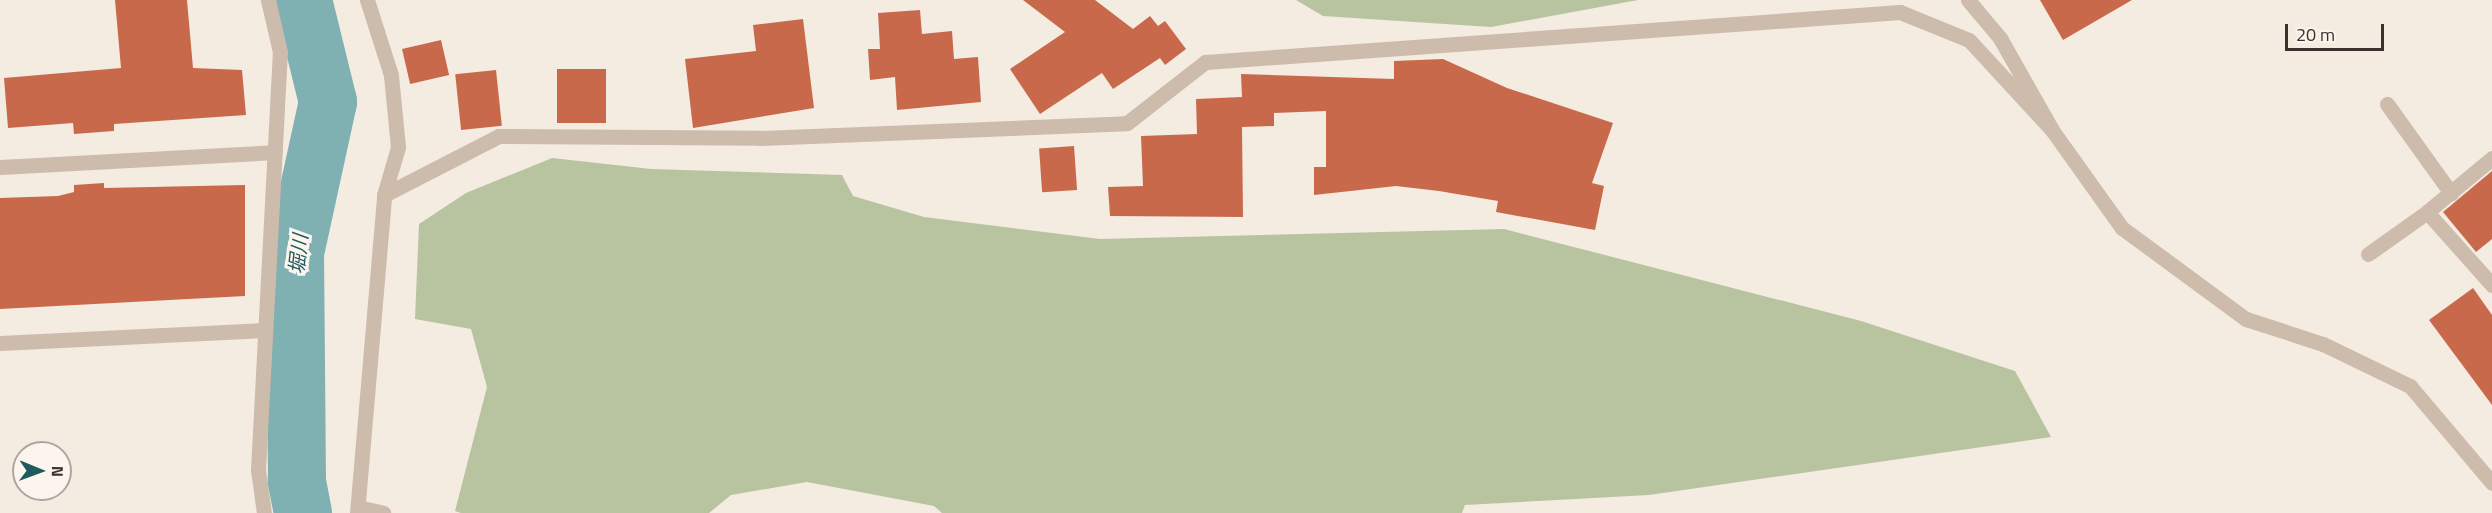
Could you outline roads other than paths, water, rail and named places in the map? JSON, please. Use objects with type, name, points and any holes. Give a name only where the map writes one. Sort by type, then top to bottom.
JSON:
[{"type":"street","points":[[264,513],[258,470],[280,52],[268,0]]},
{"type":"street","points":[[367,0],[391,75],[398,147],[384,195],[358,510],[383,513]]},
{"type":"street","points":[[1968,0],[2000,38],[2052,130],[2122,228],[2246,320],[2324,344],[2410,386],[2492,483]]},
{"type":"street","points":[[384,195],[499,136],[760,138],[1127,123],[1205,62],[1900,12],[1969,40],[2052,130]]},
{"type":"street","points":[[2387,104],[2451,192]]},
{"type":"street","points":[[0,166],[274,152]]},
{"type":"street","points":[[2368,254],[2427,212],[2492,158]]},
{"type":"street","points":[[2427,212],[2492,285]]},
{"type":"street","points":[[0,343],[265,330]]},
{"type":"waterway","name":"堀川","points":[[303,0],[328,102],[295,253],[297,481],[303,513]]}]
